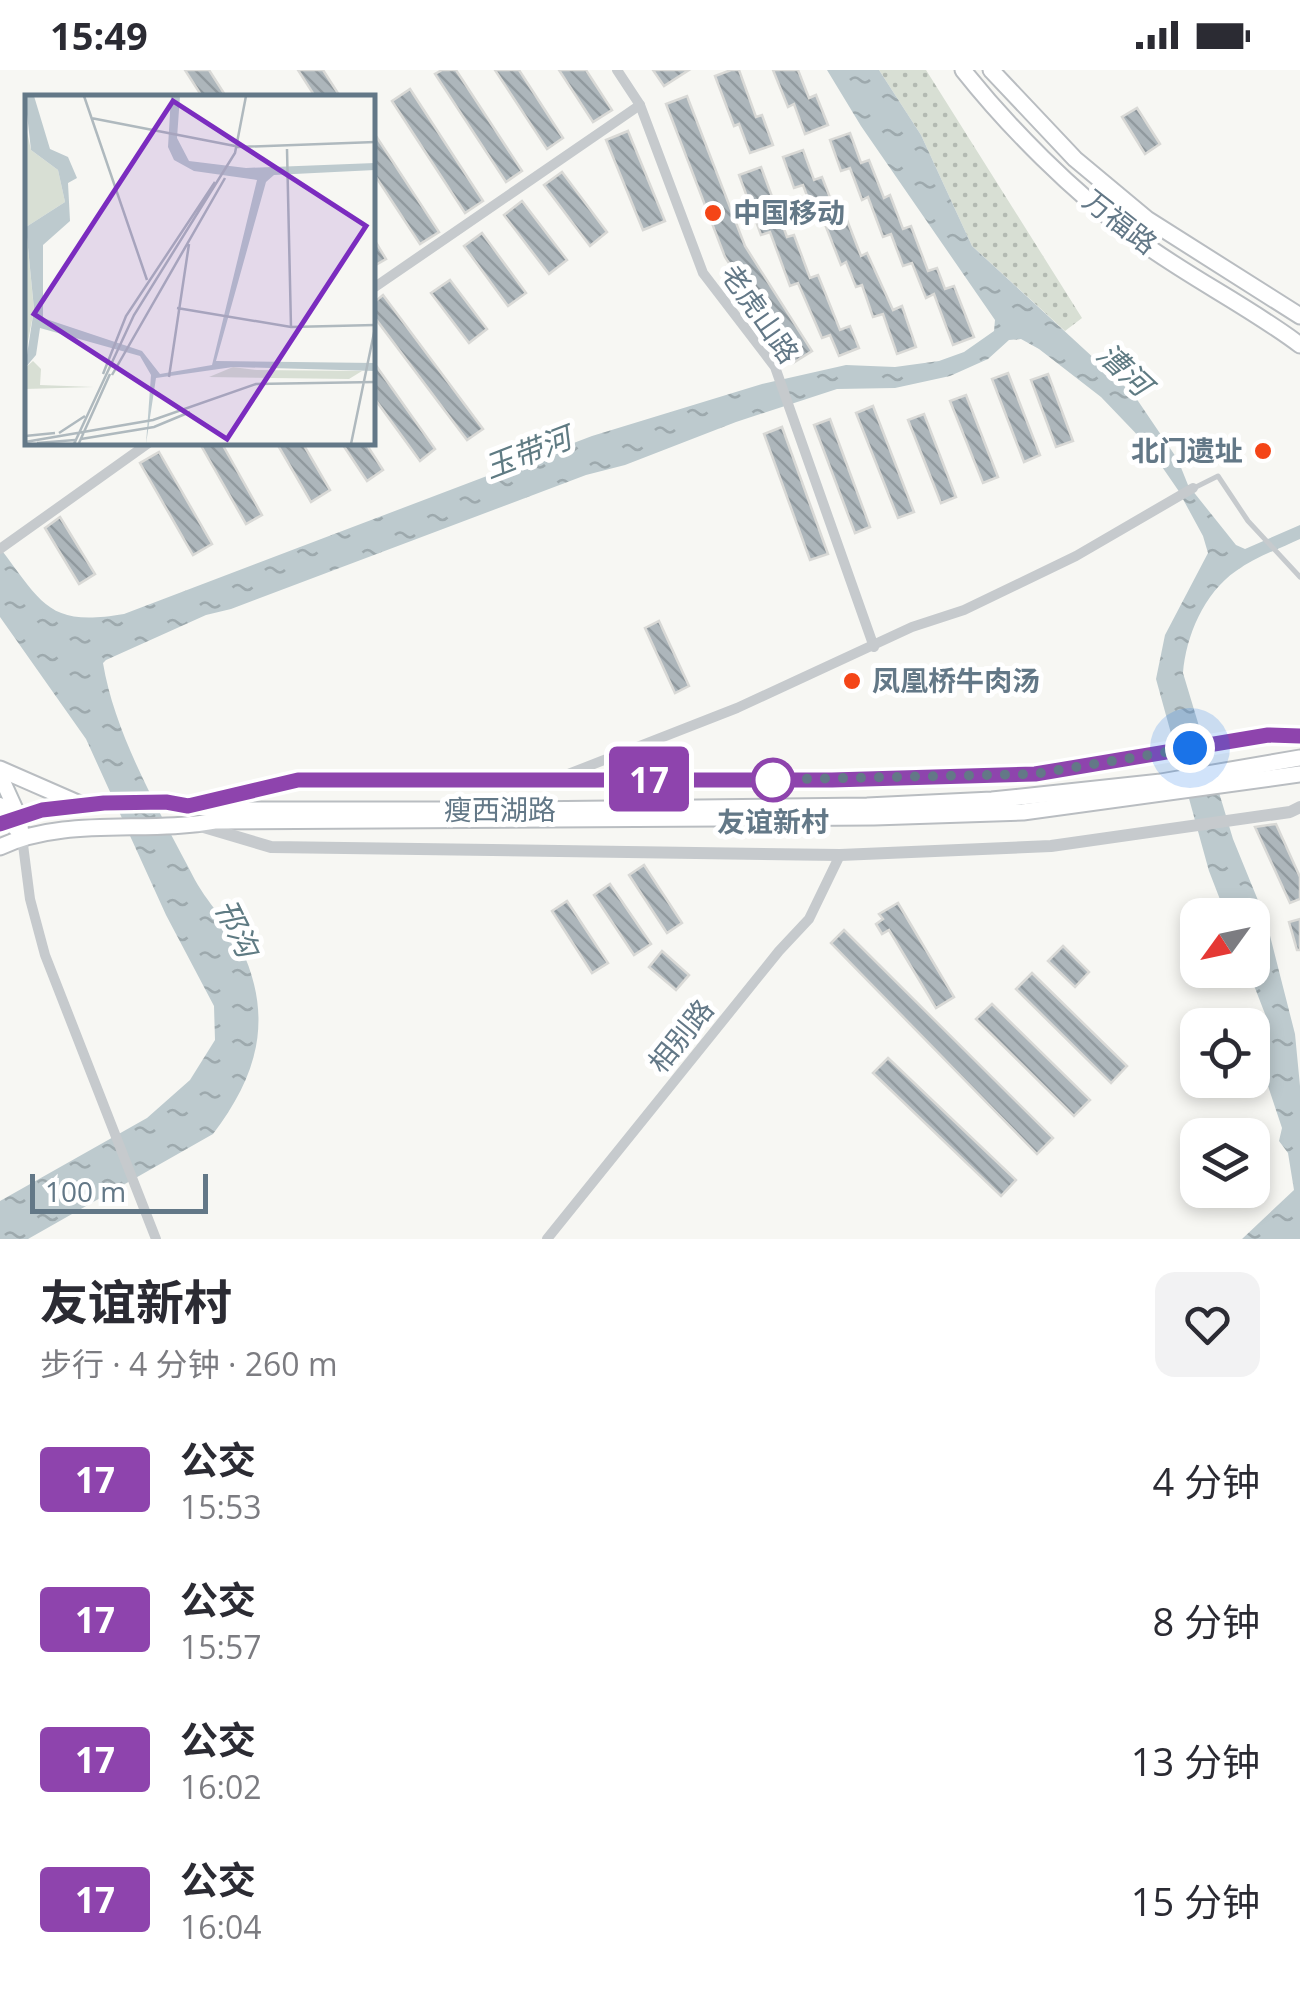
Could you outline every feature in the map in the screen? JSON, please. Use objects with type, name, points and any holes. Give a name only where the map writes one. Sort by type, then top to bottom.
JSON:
[{"type":"main road","name":"万福路","points":[[963,70],[983,96],[1062,174],[1132,236],[1300,346]]},
{"type":"main road","name":"万福路","points":[[991,70],[1075,160],[1148,219],[1300,316]]},
{"type":"main road","name":"瘦西湖路","points":[[1230,778],[1300,758]]},
{"type":"main road","points":[[0,772],[84,806]]},
{"type":"main road","points":[[0,772],[9,820]]},
{"type":"main road","name":"瘦西湖路","points":[[0,846],[22,836],[216,821],[874,817],[1023,812],[1230,778],[1300,774]]},
{"type":"main road","name":"瘦西湖路","points":[[9,820],[42,810],[104,803],[166,802],[218,810],[867,806],[1164,788]]},
{"type":"main road","points":[[0,805],[22,836]]},
{"type":"street","name":"老虎山路","points":[[616,70],[640,105],[702,274],[775,367],[874,647]]},
{"type":"street","points":[[375,288],[640,105]]},
{"type":"street","points":[[4,547],[146,445]]},
{"type":"street","points":[[557,778],[737,708],[912,628],[964,610],[1076,556],[1193,488]]},
{"type":"street","points":[[188,806],[298,780],[832,780],[1035,774],[1268,735],[1300,736]]},
{"type":"street","points":[[187,826],[271,847],[840,855],[1051,846],[1290,812],[1300,807]]},
{"type":"street","points":[[22,836],[30,899],[45,955],[156,1239]]},
{"type":"street","name":"相别路","points":[[547,1239],[779,951],[810,919],[840,855]]},
{"type":"lane","points":[[1193,488],[1218,476],[1248,522],[1300,576]]},
{"type":"shaded area","points":[[879,70],[926,70],[1082,318],[1065,331],[972,246],[921,135]]},
{"type":"water","points":[[827,70],[879,70],[921,135],[972,246],[1134,395],[1178,460],[1188,485],[1236,545],[1245,549],[1300,525],[1300,539],[1243,566],[1215,591],[1193,630],[1183,673],[1233,839],[1257,898],[1219,898],[1156,679],[1165,635],[1208,553],[1203,536],[1147,445],[1101,397],[1039,349],[1021,339],[1009,340],[988,359],[950,376],[895,388],[837,389],[736,422],[206,615],[106,660],[103,663],[109,691],[141,774],[195,880],[245,957],[258,1005],[255,1050],[240,1093],[213,1134],[28,1239],[0,1239],[0,1201],[147,1118],[190,1080],[215,1040],[214,1006],[166,915],[86,739],[0,617],[0,548],[38,597],[63,614],[124,614],[592,436],[762,384],[846,365],[895,367],[939,361],[964,352],[994,331],[995,320],[861,126]]},
{"type":"water","points":[[1270,936],[1295,1034],[1300,1086],[1300,1239],[1242,1239],[1294,1190],[1288,1153],[1279,1141],[1282,1128],[1270,1092],[1270,1008],[1263,1008],[1255,988],[1270,988]]},
{"type":"building","points":[[185,70],[209,70],[225,95],[201,95]]},
{"type":"building","points":[[298,70],[323,70],[339,95],[314,95]]},
{"type":"building","points":[[456,70],[522,171],[506,182],[435,74]]},
{"type":"building","points":[[495,70],[519,70],[563,138],[547,149]]},
{"type":"building","points":[[559,70],[586,70],[612,110],[593,122]]},
{"type":"building","points":[[653,70],[689,70],[664,86]]},
{"type":"building","points":[[739,70],[756,117],[762,115],[773,145],[750,153],[739,124],[734,126],[715,76]]},
{"type":"building","points":[[773,70],[798,70],[809,98],[816,95],[828,125],[805,134],[794,104],[788,107]]},
{"type":"building","points":[[410,89],[483,201],[465,213],[392,101]]},
{"type":"building","points":[[687,96],[745,246],[812,351],[793,363],[725,257],[666,104]]},
{"type":"building","points":[[1137,108],[1160,144],[1145,154],[1122,117]]},
{"type":"building","points":[[628,131],[665,221],[643,230],[606,140]]},
{"type":"building","points":[[850,133],[861,163],[869,160],[884,198],[890,195],[903,229],[911,226],[928,271],[937,268],[945,289],[954,286],[974,337],[953,345],[934,294],[926,298],[912,263],[903,266],[891,234],[883,237],[868,197],[862,200],[850,168],[841,171],[830,140]]},
{"type":"building","points":[[375,135],[439,232],[420,244],[375,176]]},
{"type":"building","points":[[803,150],[814,180],[822,177],[838,218],[845,215],[861,256],[867,253],[893,310],[902,306],[916,347],[897,354],[883,314],[873,317],[862,285],[856,287],[846,262],[841,265],[821,214],[815,217],[803,185],[794,188],[783,157]]},
{"type":"building","points":[[761,167],[787,237],[794,235],[810,278],[818,275],[840,330],[850,326],[859,348],[839,356],[830,335],[822,338],[798,283],[790,286],[770,232],[761,235],[739,175]]},
{"type":"building","points":[[562,172],[607,232],[590,246],[544,185]]},
{"type":"building","points":[[522,201],[567,260],[549,274],[504,215]]},
{"type":"building","points":[[482,233],[526,293],[508,306],[464,246]]},
{"type":"building","points":[[375,241],[386,259],[375,265]]},
{"type":"building","points":[[450,280],[487,329],[469,343],[431,293]]},
{"type":"building","points":[[383,295],[483,429],[467,440],[375,318],[375,302]]},
{"type":"building","points":[[375,364],[435,449],[420,461],[375,399]]},
{"type":"building","points":[[1008,373],[1040,455],[1024,462],[992,379]]},
{"type":"building","points":[[1048,374],[1073,441],[1056,447],[1031,380]]},
{"type":"building","points":[[966,395],[998,477],[983,483],[950,401]]},
{"type":"building","points":[[873,406],[914,512],[898,518],[856,413]]},
{"type":"building","points":[[924,414],[956,497],[941,503],[908,420]]},
{"type":"building","points":[[830,419],[870,527],[855,533],[814,425]]},
{"type":"building","points":[[782,427],[828,554],[810,560],[764,434]]},
{"type":"building","points":[[201,445],[223,445],[262,515],[246,524]]},
{"type":"building","points":[[278,445],[304,445],[330,490],[311,502]]},
{"type":"building","points":[[343,445],[367,445],[383,470],[367,481]]},
{"type":"building","points":[[159,452],[212,544],[193,555],[140,463]]},
{"type":"building","points":[[60,517],[95,574],[79,584],[45,528]]},
{"type":"building","points":[[659,621],[689,686],[675,693],[645,628]]},
{"type":"building","points":[[1276,824],[1300,877],[1300,899],[1290,903],[1255,827]]},
{"type":"building","points":[[644,865],[682,923],[667,933],[629,875]]},
{"type":"building","points":[[610,884],[651,944],[634,955],[594,895]]},
{"type":"building","points":[[567,901],[608,963],[592,973],[552,911]]},
{"type":"building","points":[[898,903],[954,997],[936,1008],[889,930],[882,934],[876,924],[883,919],[879,914]]},
{"type":"building","points":[[1300,919],[1300,950],[1297,950],[1289,922]]},
{"type":"building","points":[[844,930],[1053,1138],[1037,1154],[831,943]]},
{"type":"building","points":[[1063,946],[1089,972],[1075,987],[1048,961]]},
{"type":"building","points":[[662,951],[689,975],[676,990],[649,967]]},
{"type":"building","points":[[1032,973],[1127,1066],[1111,1083],[1016,989]]},
{"type":"building","points":[[992,1004],[1090,1100],[1074,1116],[976,1019]]},
{"type":"building","points":[[888,1058],[1016,1180],[1001,1196],[873,1073]]},
{"type":"bus line","name":"17","points":[[0,824],[42,810],[104,803],[166,802],[188,806],[298,780],[832,780],[1035,774],[1268,735],[1300,736]]},
{"type":"place","name":"中国移动","points":[[713,213]]},
{"type":"place","name":"北门遗址","points":[[1263,451]]},
{"type":"place","name":"凤凰桥牛肉汤","points":[[852,681]]},
{"type":"place","name":"友谊新村","points":[[773,780]]},
{"type":"route","points":[[773,780],[754,780],[1035,774],[1190,748]]},
{"type":"water label","name":"漕河","points":[[1124,370]]},
{"type":"water label","name":"玉带河","points":[[528,453]]},
{"type":"water label","name":"邗沟","points":[[236,928]]}]
